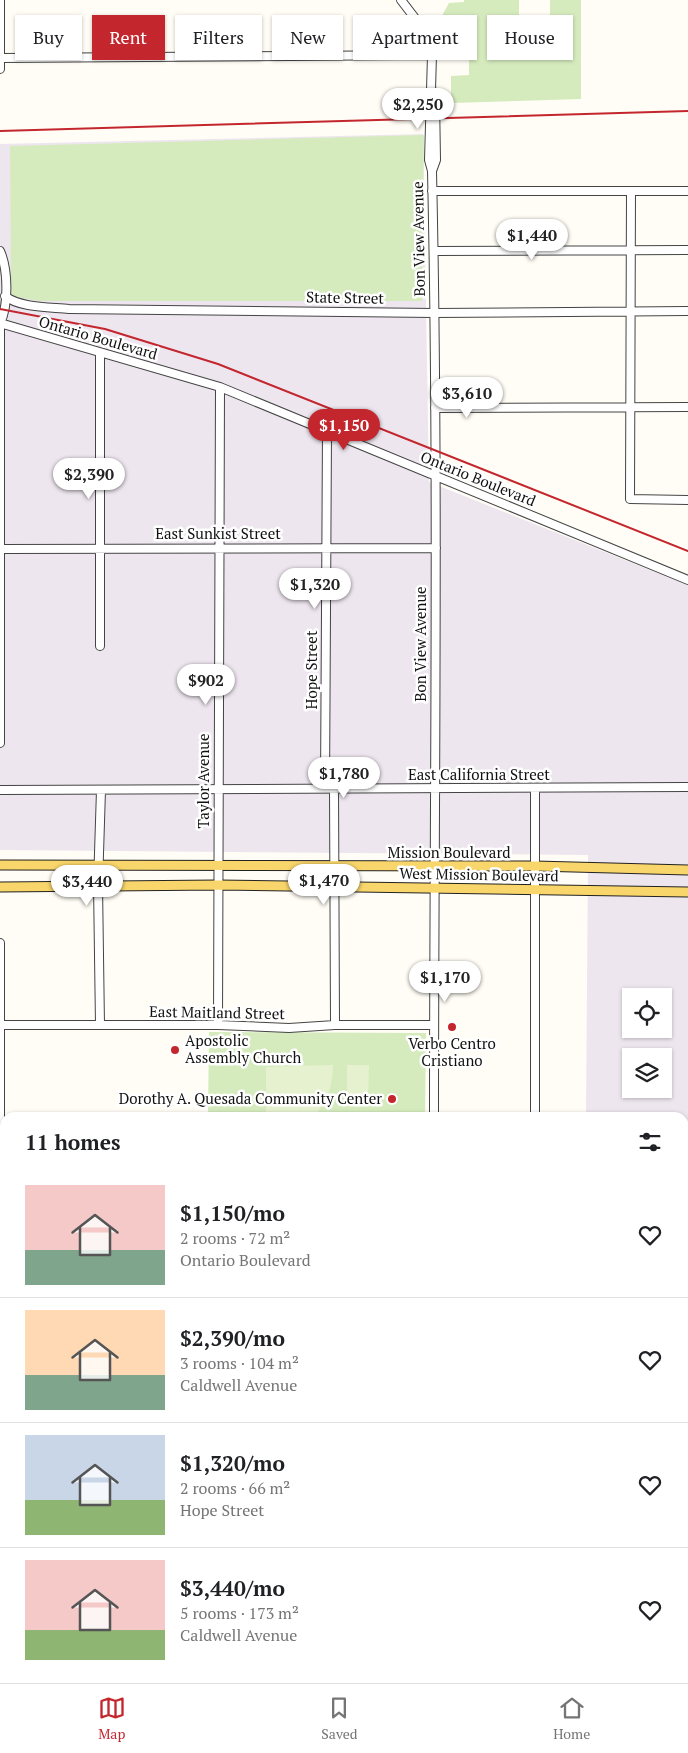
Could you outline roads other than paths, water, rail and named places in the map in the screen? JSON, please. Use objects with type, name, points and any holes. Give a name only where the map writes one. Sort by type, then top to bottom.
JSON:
[{"type":"main road","name":"Mission Boulevard","points":[[0,865],[535,866],[688,870]]},
{"type":"main road","name":"West Mission Boulevard","points":[[0,887],[218,885],[688,892]]},
{"type":"street","points":[[0,0],[0,69]]},
{"type":"street","name":"Bon View Avenue","points":[[401,0],[413,15]]},
{"type":"street","points":[[1,58],[353,56]]},
{"type":"street","name":"Bon View Avenue","points":[[432,60],[432,90],[429,99],[429,160],[432,171],[434,250],[436,548],[434,1112]]},
{"type":"street","points":[[432,191],[688,191]]},
{"type":"street","points":[[630,191],[630,499],[688,500]]},
{"type":"street","points":[[0,250],[4,259],[5,296],[4,316],[0,323],[0,743]]},
{"type":"street","points":[[434,250],[688,250]]},
{"type":"street","name":"State Street","points":[[5,296],[9,299],[34,306],[69,309],[434,313],[688,311]]},
{"type":"street","name":"Ontario Boulevard","points":[[0,323],[220,387],[688,580]]},
{"type":"street","points":[[100,353],[100,646]]},
{"type":"street","name":"Taylor Avenue","points":[[218,1025],[217,788],[220,387]]},
{"type":"street","points":[[435,408],[688,406]]},
{"type":"street","name":"Hope Street","points":[[325,788],[327,432]]},
{"type":"street","name":"East Sunkist Street","points":[[1,549],[436,548]]},
{"type":"street","points":[[334,788],[336,886],[335,1025]]},
{"type":"street","name":"East California Street","points":[[0,790],[688,788]]},
{"type":"street","points":[[535,789],[535,1112]]},
{"type":"street","points":[[100,1025],[98,885],[101,790]]},
{"type":"street","points":[[0,944],[0,1145]]},
{"type":"street","name":"East Maitland Street","points":[[0,1025],[218,1025],[280,1028],[335,1025],[434,1025]]},
{"type":"railway","points":[[0,131],[688,111]]},
{"type":"railway","points":[[0,309],[105,329],[218,364],[688,551]]},
{"type":"place","name":"Verbo Centro Cristiano","points":[[452,1027]]},
{"type":"place","name":"Apostolic Assembly Church","points":[[175,1050]]},
{"type":"place","name":"Dorothy A. Quesada Community Center","points":[[392,1099]]}]
